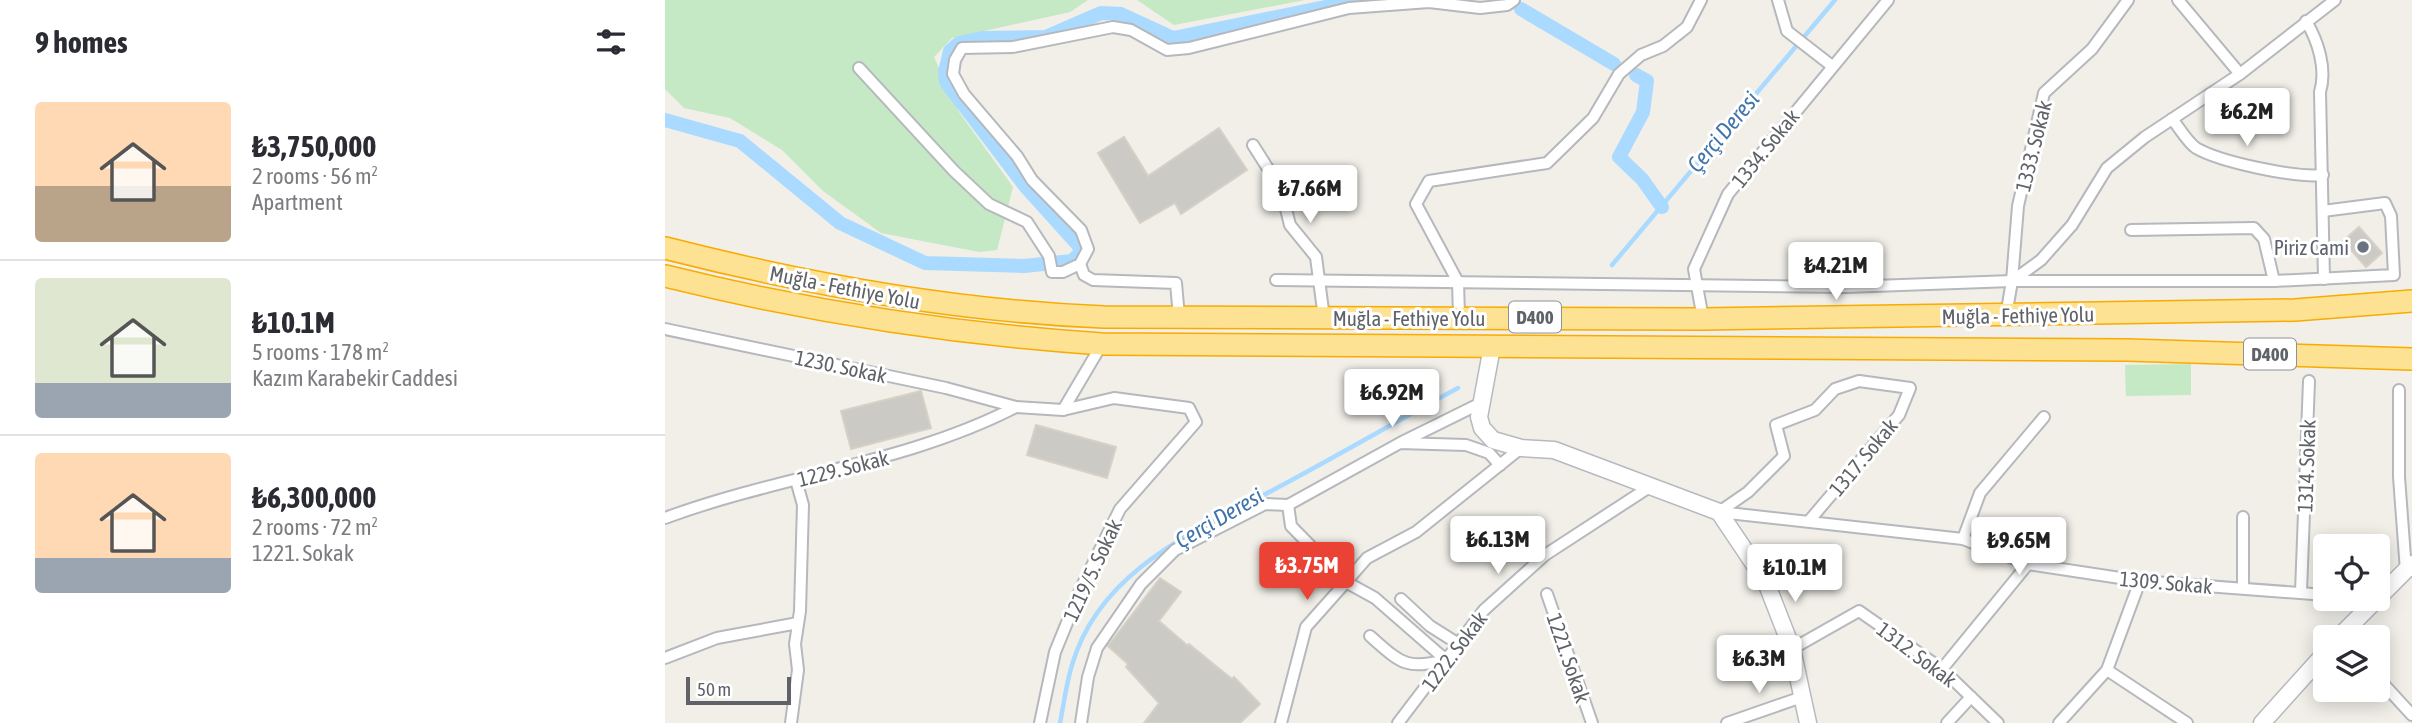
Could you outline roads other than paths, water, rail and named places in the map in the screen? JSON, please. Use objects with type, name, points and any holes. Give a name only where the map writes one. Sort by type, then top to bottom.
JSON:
[{"type":"highway","name":"Muğla - Fethiye Yolu","points":[[665,248],[736,266],[893,298],[1017,313],[1179,317],[1703,319],[2295,310],[2412,301]]},
{"type":"highway","name":"Muğla - Fethiye Yolu","points":[[665,276],[882,322],[1006,338],[1102,344],[2129,350],[2412,359]]},
{"type":"street","points":[[859,68],[954,171],[989,204],[1027,222],[1049,256],[1052,272],[1063,272],[1080,264],[1088,249],[1081,230],[1032,180],[1017,156],[964,94],[953,74],[955,60],[962,48],[1013,47],[1112,27],[1131,30],[1167,50],[1189,48],[1349,9],[1429,2],[1480,8],[1507,5],[1514,0]]},
{"type":"street","points":[[1459,316],[1458,282],[1416,204],[1429,181],[1547,163],[1593,118],[1619,74],[1641,55],[1663,46],[1687,27],[1701,0]]},
{"type":"street","points":[[1778,0],[1787,31],[1832,66]]},
{"type":"street","name":"1334. Sokak","points":[[1703,319],[1694,269],[1728,194],[1888,0]]},
{"type":"street","name":"1333. Sokak","points":[[2006,316],[2012,281],[2018,206],[2044,93],[2092,49],[2128,0]]},
{"type":"street","points":[[2178,0],[2241,74]]},
{"type":"street","points":[[2012,281],[2041,260],[2072,225],[2107,168],[2172,118],[2241,74],[2335,0]]},
{"type":"street","points":[[2306,22],[2316,39],[2323,80],[2320,92],[2324,279]]},
{"type":"street","points":[[2172,118],[2195,148],[2260,169],[2306,177],[2323,175]]},
{"type":"street","points":[[1253,145],[1281,189],[1290,225],[1316,257],[1324,318]]},
{"type":"street","points":[[1276,280],[1846,287],[2012,281],[2274,281],[2394,275],[2391,216],[2385,203],[2323,211]]},
{"type":"street","points":[[2131,230],[2254,228],[2264,239],[2274,281]]},
{"type":"street","points":[[1080,264],[1084,275],[1093,280],[1176,283],[1179,317]]},
{"type":"street","name":"1230. Sokak","points":[[665,329],[946,388],[1016,408]]},
{"type":"street","points":[[1063,410],[1102,344]]},
{"type":"street","points":[[1492,347],[1479,417],[1482,428],[1493,440],[1521,448],[1554,450],[1719,512],[1766,582],[1793,649],[1808,723]]},
{"type":"street","name":"1317. Sokak","points":[[1719,512],[1748,492],[1784,456],[1776,425],[1815,410],[1835,389],[1859,381],[1910,388],[1899,415],[1809,521]]},
{"type":"street","name":"1314. Sokak","points":[[2301,592],[2309,381]]},
{"type":"street","points":[[2390,588],[2409,567],[2399,477],[2399,390]]},
{"type":"street","name":"1219/5. Sokak","points":[[1016,408],[1063,410],[1114,398],[1189,408],[1196,422],[1120,509],[1081,586],[1055,652],[1040,723]]},
{"type":"street","points":[[1081,723],[1097,648],[1141,584],[1175,550],[1265,504],[1288,505],[1400,443],[1481,403]]},
{"type":"street","name":"1229. Sokak","points":[[665,518],[796,480],[890,458],[974,429],[1016,408]]},
{"type":"street","points":[[1963,539],[1980,493],[2044,417]]},
{"type":"street","points":[[1400,443],[1466,445],[1489,453],[1500,465]]},
{"type":"street","points":[[1280,723],[1306,627],[1367,558],[1416,532],[1521,448]]},
{"type":"street","points":[[791,723],[798,670],[795,644],[803,505],[796,480]]},
{"type":"street","name":"1222. Sokak","points":[[1398,723],[1484,610],[1545,555],[1651,486]]},
{"type":"street","points":[[1288,505],[1291,526],[1346,582],[1375,597],[1446,660]]},
{"type":"street","name":"1309. Sokak","points":[[1719,512],[1963,539],[2028,564],[2140,581],[2313,593]]},
{"type":"street","points":[[2243,517],[2243,588]]},
{"type":"street","points":[[1942,669],[2028,564]]},
{"type":"street","points":[[2059,723],[2106,670],[2140,581]]},
{"type":"street","name":"1221. Sokak","points":[[1547,594],[1592,723]]},
{"type":"street","points":[[1401,599],[1430,626],[1457,643]]},
{"type":"street","name":"1312. Sokak","points":[[1793,649],[1859,611],[1942,669],[1998,723]]},
{"type":"street","points":[[2352,625],[2367,611]]},
{"type":"street","points":[[665,658],[717,638],[798,623]]},
{"type":"street","points":[[1370,636],[1402,664],[1420,667],[1446,660]]},
{"type":"street","points":[[2262,723],[2313,666]]},
{"type":"street","points":[[2106,670],[2187,723]]},
{"type":"street","points":[[2390,691],[2412,715]]},
{"type":"street","points":[[1727,723],[1802,697]]},
{"type":"street","points":[[1947,723],[1971,697]]},
{"type":"waterway","points":[[665,120],[740,141],[840,223],[925,263],[1024,266],[1072,261],[1081,252],[1080,247],[1025,186],[946,82],[945,72],[950,51],[959,43],[982,38],[1046,37],[1101,13],[1121,14],[1173,38],[1360,0]]},
{"type":"waterway","name":"Çerçi Deresi","points":[[1612,265],[1835,0]]},
{"type":"waterway","points":[[1521,9],[1614,64]]},
{"type":"waterway","points":[[1636,75],[1647,81],[1643,112],[1619,157],[1642,179],[1662,207]]},
{"type":"waterway","name":"Çerçi Deresi","points":[[1060,723],[1070,672],[1086,632],[1104,603],[1128,578],[1183,538],[1458,388]]},
{"type":"place","name":"Piriz Cami","points":[[2363,247]]}]
